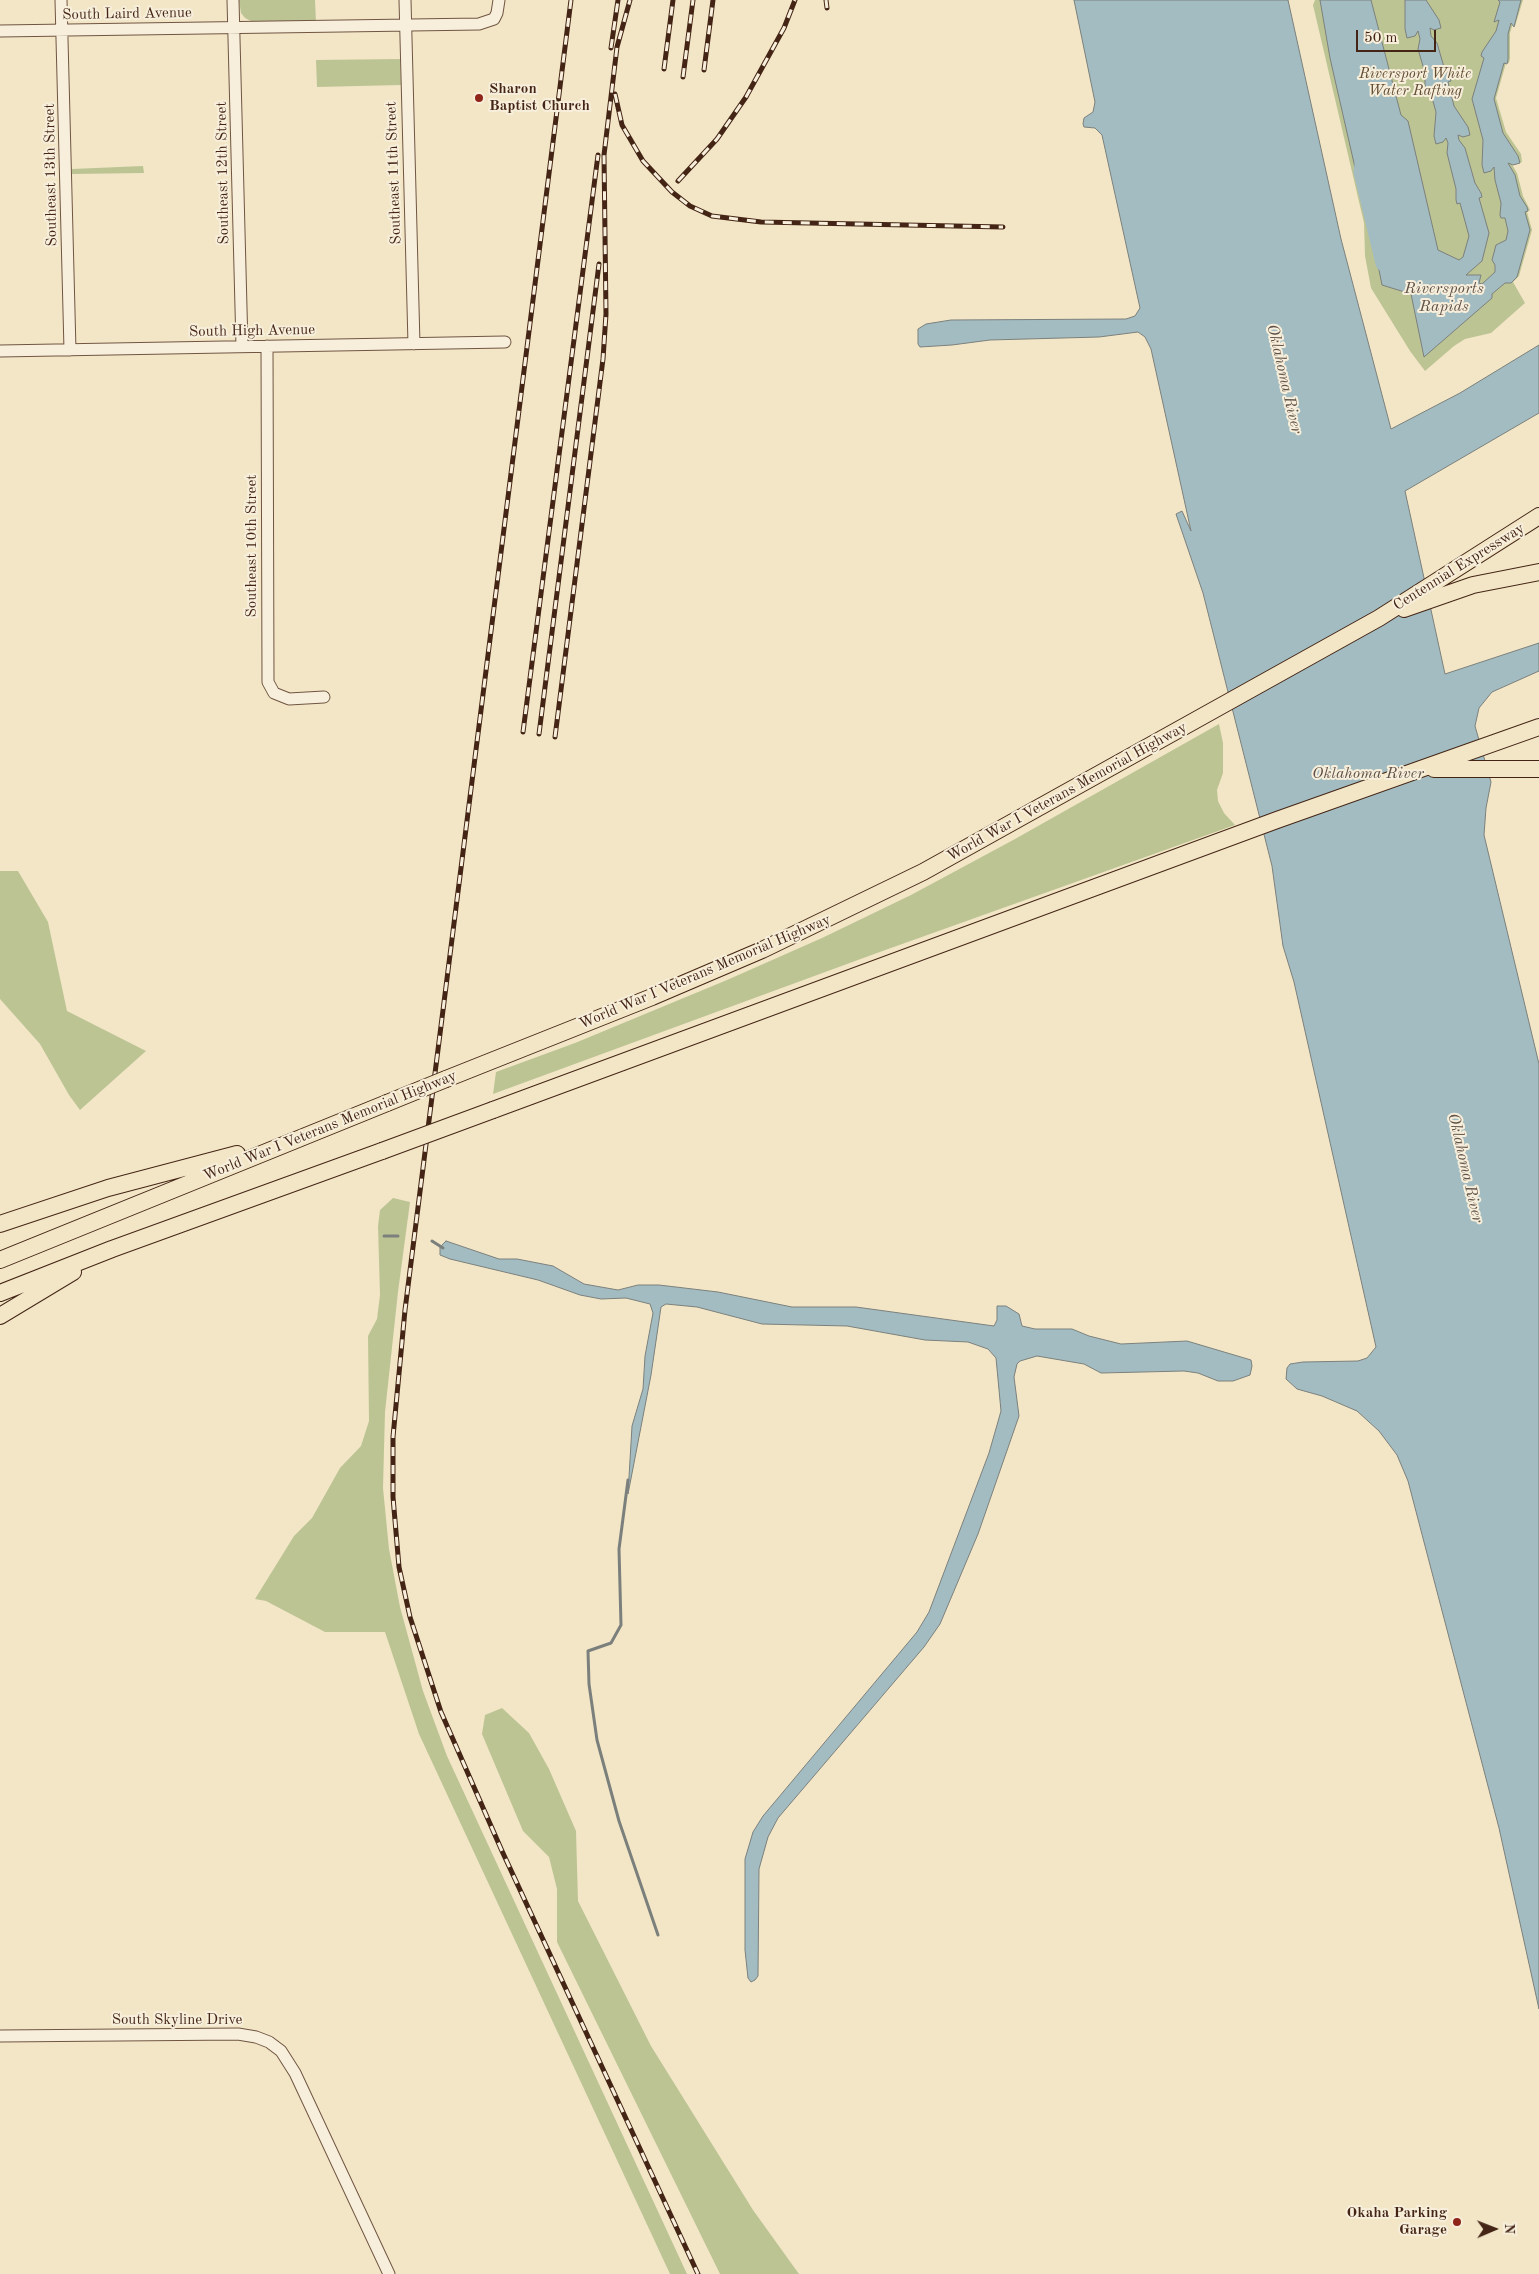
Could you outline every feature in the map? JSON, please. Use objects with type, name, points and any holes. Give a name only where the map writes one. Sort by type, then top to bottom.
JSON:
[{"type":"highway","name":"Centennial Expressway","points":[[1379,618],[1467,560],[1505,539],[1539,516]]},
{"type":"highway","points":[[1505,539],[1539,522]]},
{"type":"highway","points":[[1379,618],[1473,585],[1539,572]]},
{"type":"highway","name":"World War I Veterans Memorial Highway","points":[[0,1260],[670,989],[823,922],[923,872],[1379,618]]},
{"type":"highway","points":[[0,1293],[112,1249],[1147,868],[1539,727]]},
{"type":"highway","points":[[1421,768],[1532,769]]},
{"type":"highway","points":[[0,1224],[108,1188],[304,1136]]},
{"type":"highway","points":[[0,1316],[112,1249]]},
{"type":"street","name":"Southeast 13th Street","points":[[61,0],[70,350]]},
{"type":"street","name":"Southeast 12th Street","points":[[233,0],[242,346]]},
{"type":"street","name":"Southeast 11th Street","points":[[405,0],[414,344]]},
{"type":"street","name":"South Laird Avenue","points":[[0,31],[480,24],[494,19],[498,13],[499,0]]},
{"type":"street","name":"South High Avenue","points":[[0,351],[505,342]]},
{"type":"street","name":"Southeast 10th Street","points":[[267,346],[268,682],[274,693],[289,698],[324,697]]},
{"type":"street","name":"South Skyline Drive","points":[[0,2036],[238,2034],[256,2037],[269,2042],[281,2051],[295,2073],[389,2274]]},
{"type":"green space","points":[[239,0],[315,0],[316,22],[251,21],[241,13]]},
{"type":"green space","name":"Riversport White Water Rafting","points":[[1315,0],[1523,0],[1515,26],[1513,23],[1510,33],[1509,63],[1506,63],[1496,98],[1506,132],[1521,154],[1522,162],[1511,163],[1517,173],[1523,196],[1530,210],[1527,212],[1532,230],[1519,276],[1513,282],[1525,303],[1491,333],[1465,339],[1425,371],[1410,351],[1371,288],[1365,256],[1364,223],[1313,5]]},
{"type":"green space","points":[[400,59],[401,85],[317,87],[316,60]]},
{"type":"green space","points":[[143,166],[144,173],[72,174],[72,169]]},
{"type":"green space","points":[[1219,724],[1223,743],[1223,773],[1217,790],[1218,801],[1224,813],[1235,825],[877,953],[493,1094],[496,1072],[575,1043],[822,938],[911,895],[1015,839]]},
{"type":"green space","points":[[0,871],[18,871],[48,922],[67,1011],[146,1051],[80,1110],[69,1095],[40,1044],[0,999]]},
{"type":"green space","points":[[393,1198],[410,1202],[385,1412],[383,1488],[389,1549],[400,1607],[423,1691],[447,1756],[687,2274],[670,2274],[419,1734],[385,1632],[325,1632],[266,1601],[255,1599],[294,1536],[312,1518],[340,1468],[361,1446],[369,1421],[368,1336],[377,1319],[380,1295],[378,1226],[380,1210]]},
{"type":"green space","points":[[502,1708],[529,1733],[549,1769],[576,1831],[578,1901],[651,2046],[753,2210],[799,2274],[720,2274],[557,1942],[557,1889],[549,1857],[523,1831],[482,1734],[485,1715]]},
{"type":"water","name":"Oklahoma River","points":[[1074,0],[1288,0],[1341,239],[1391,429],[1460,393],[1539,345],[1539,413],[1405,491],[1445,674],[1539,643],[1539,671],[1492,692],[1479,708],[1475,726],[1491,782],[1486,808],[1484,835],[1539,1064],[1539,2009],[1499,1828],[1408,1481],[1397,1455],[1379,1431],[1357,1411],[1322,1396],[1297,1389],[1286,1379],[1287,1368],[1290,1364],[1358,1361],[1367,1358],[1376,1347],[1294,982],[1283,946],[1272,866],[1203,593],[1176,514],[1182,511],[1191,531],[1151,349],[1145,337],[1138,332],[1099,337],[990,340],[920,347],[918,344],[918,329],[926,324],[951,320],[1126,319],[1135,316],[1140,308],[1102,135],[1095,128],[1084,127],[1083,124],[1084,118],[1093,112],[1095,102]]},
{"type":"water","name":"Riversports Rapids","points":[[1320,0],[1371,0],[1401,115],[1408,121],[1438,250],[1459,260],[1463,257],[1469,236],[1460,203],[1457,204],[1456,200],[1456,189],[1447,153],[1448,143],[1446,138],[1443,142],[1436,144],[1434,136],[1436,112],[1429,87],[1426,88],[1425,85],[1425,73],[1418,49],[1420,39],[1418,31],[1415,36],[1407,38],[1405,29],[1405,0],[1426,0],[1439,20],[1441,28],[1434,30],[1430,28],[1431,36],[1437,43],[1444,67],[1450,77],[1451,81],[1448,82],[1454,106],[1468,127],[1470,135],[1463,137],[1458,135],[1465,148],[1475,183],[1481,193],[1482,197],[1479,198],[1489,233],[1482,261],[1466,275],[1481,275],[1479,283],[1482,284],[1495,272],[1495,265],[1492,260],[1496,245],[1506,240],[1508,231],[1505,218],[1501,218],[1500,215],[1501,203],[1494,167],[1491,171],[1484,173],[1482,165],[1483,140],[1472,99],[1484,58],[1481,56],[1482,52],[1496,31],[1499,20],[1494,22],[1500,2],[1498,0],[1521,0],[1514,27],[1511,23],[1508,34],[1508,60],[1507,64],[1504,63],[1494,99],[1503,133],[1518,156],[1520,163],[1513,165],[1508,163],[1515,175],[1520,196],[1527,207],[1528,211],[1525,212],[1530,230],[1517,277],[1511,283],[1505,283],[1492,294],[1492,298],[1424,357],[1411,294],[1382,285],[1378,265],[1384,263],[1363,171],[1356,172],[1330,58]]},
{"type":"water","points":[[446,1241],[499,1259],[517,1259],[553,1266],[584,1284],[618,1290],[638,1285],[659,1285],[718,1292],[792,1307],[856,1307],[994,1326],[997,1320],[997,1306],[1006,1306],[1019,1314],[1022,1326],[1035,1329],[1072,1329],[1089,1336],[1121,1344],[1187,1341],[1251,1360],[1252,1366],[1250,1375],[1233,1381],[1218,1381],[1198,1373],[1184,1371],[1101,1373],[1084,1364],[1037,1356],[1020,1361],[1017,1364],[1014,1377],[1019,1416],[978,1534],[940,1624],[924,1647],[778,1818],[768,1837],[759,1869],[758,1976],[751,1982],[748,1978],[745,1950],[745,1859],[753,1832],[763,1816],[917,1632],[929,1612],[989,1453],[1001,1411],[996,1358],[988,1349],[968,1342],[925,1340],[847,1326],[762,1324],[697,1307],[666,1304],[661,1307],[651,1375],[628,1494],[632,1426],[643,1389],[645,1356],[653,1313],[650,1304],[626,1298],[601,1299],[580,1295],[538,1280],[450,1259],[440,1255],[440,1247]]},
{"type":"waterway","points":[[1361,158],[1359,172],[1381,264],[1392,275]]},
{"type":"waterway","points":[[384,1236],[398,1236]]},
{"type":"waterway","points":[[432,1241],[443,1248]]},
{"type":"waterway","points":[[628,1480],[619,1549],[621,1625],[611,1643],[588,1651],[589,1684],[597,1740],[619,1821],[658,1935]]},
{"type":"railway","points":[[571,0],[405,1310],[393,1437],[393,1497],[399,1567],[410,1617],[441,1712],[502,1851],[698,2274]]},
{"type":"railway","points":[[611,48],[618,0]]},
{"type":"railway","points":[[555,737],[603,359],[606,314],[604,155],[617,47],[630,0]]},
{"type":"railway","points":[[664,69],[673,0]]},
{"type":"railway","points":[[683,77],[693,0]]},
{"type":"railway","points":[[704,70],[713,0]]},
{"type":"railway","points":[[678,181],[717,139],[746,97],[784,28],[795,0]]},
{"type":"railway","points":[[826,0],[827,8]]},
{"type":"railway","points":[[615,94],[622,125],[643,161],[672,192],[690,206],[712,216],[761,222],[1003,227]]},
{"type":"railway","points":[[523,732],[598,155]]},
{"type":"railway","points":[[539,734],[599,264]]},
{"type":"place","name":"Sharon Baptist Church","points":[[479,98]]},
{"type":"place","name":"Okaha Parking Garage","points":[[1457,2222]]}]
